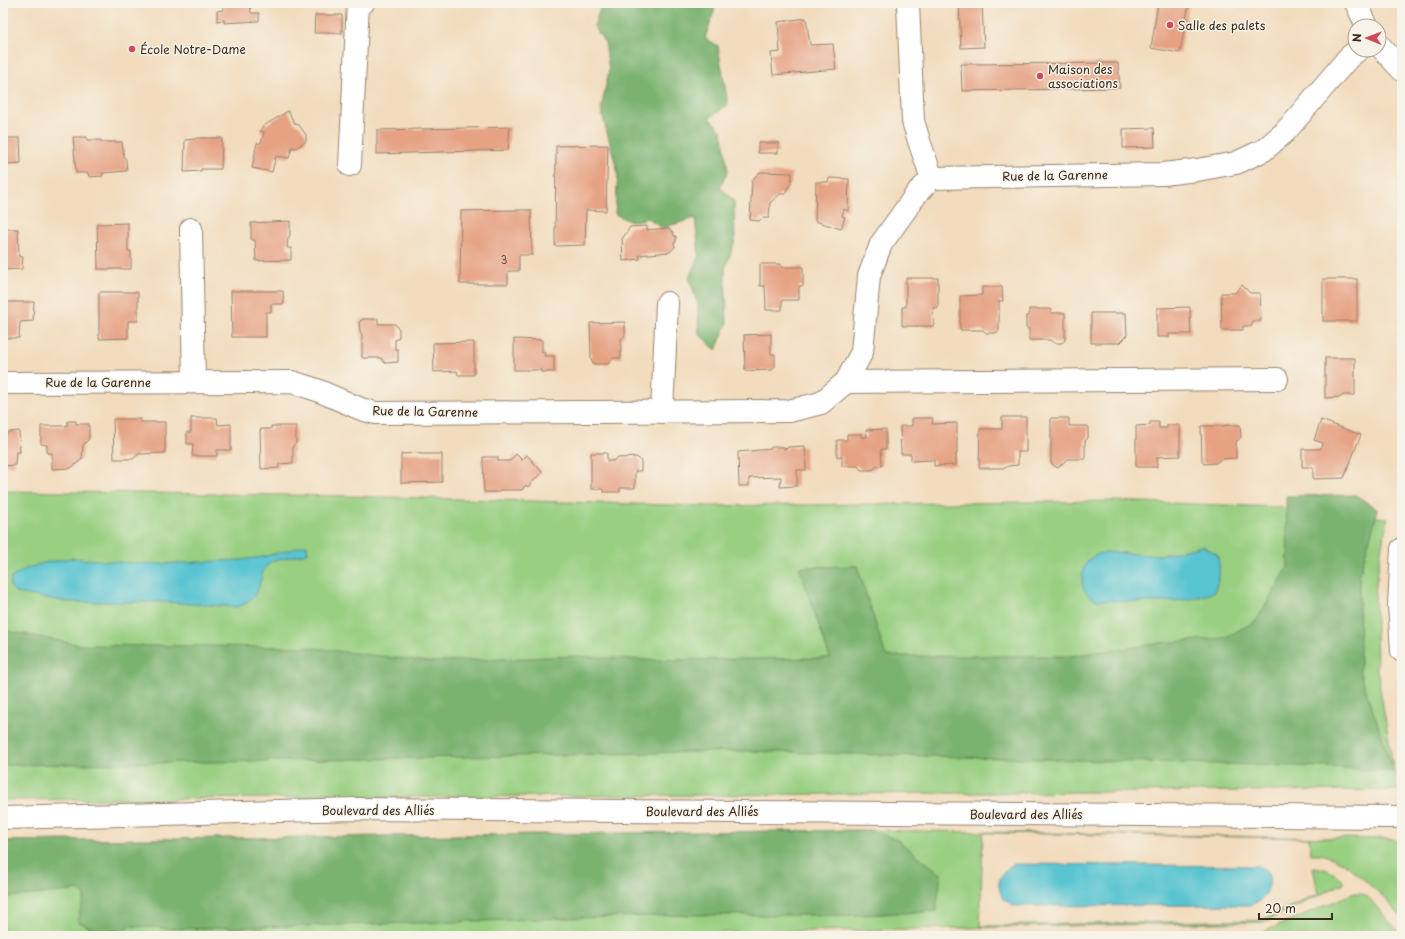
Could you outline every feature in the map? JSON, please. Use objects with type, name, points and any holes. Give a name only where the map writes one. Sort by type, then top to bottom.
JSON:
[{"type":"street","points":[[350,165],[358,3],[363,3]]},
{"type":"street","points":[[908,3],[913,121],[932,178]]},
{"type":"street","points":[[1356,3],[1363,18]]},
{"type":"street","points":[[1387,54],[1402,70]]},
{"type":"street","name":"Rue de la Garenne","points":[[3,383],[292,382],[375,413],[790,411],[821,403],[846,382],[862,352],[870,276],[881,244],[918,192],[932,178],[1163,174],[1236,163],[1264,150],[1286,132],[1348,58]]},
{"type":"street","points":[[191,229],[194,382]]},
{"type":"street","points":[[662,412],[667,303]]},
{"type":"street","points":[[846,382],[1277,379]]},
{"type":"street","points":[[1402,549],[1399,605],[1402,651]]},
{"type":"street","name":"Boulevard des Alliés","points":[[3,818],[356,809],[1402,817]]},
{"type":"green space","points":[[602,3],[611,3],[628,9],[644,3],[706,3],[715,9],[705,38],[718,46],[728,105],[709,118],[722,131],[728,171],[720,187],[734,201],[735,241],[725,269],[727,324],[716,350],[699,334],[698,306],[689,277],[699,255],[695,218],[662,228],[648,218],[631,222],[615,214],[618,173],[601,110],[609,70],[605,43],[594,26]]},
{"type":"green space","points":[[3,491],[352,496],[708,506],[1115,501],[1278,507],[1388,518],[1381,550],[1375,592],[1377,669],[1397,790],[3,800]]},
{"type":"green space","points":[[1356,495],[1378,510],[1359,576],[1360,673],[1394,772],[1329,767],[741,751],[284,761],[3,765],[3,630],[81,645],[306,647],[429,662],[575,656],[649,660],[830,658],[799,567],[857,566],[886,656],[1070,656],[1161,643],[1224,638],[1256,621],[1288,567],[1286,496]]},
{"type":"green space","points":[[868,830],[1393,839],[1402,843],[1402,918],[1384,897],[1348,866],[1333,858],[1321,854],[1311,854],[1309,838],[983,833],[980,926],[1261,920],[1318,894],[1313,867],[1331,872],[1338,876],[1344,883],[1264,922],[560,936],[3,936],[3,841]]},
{"type":"green space","points":[[868,830],[896,839],[941,874],[936,911],[864,915],[695,915],[174,929],[131,926],[103,934],[77,921],[85,896],[79,890],[3,897],[3,841]]},
{"type":"green space","points":[[1354,893],[1361,893],[1367,896],[1402,936],[1141,936],[1261,933]]},
{"type":"water","points":[[307,545],[308,553],[272,561],[266,566],[257,591],[253,597],[237,607],[164,602],[67,602],[16,593],[10,587],[11,578],[25,569],[44,563],[72,558],[160,564],[242,560],[263,557]]},
{"type":"water","points":[[1203,546],[1217,554],[1219,573],[1218,582],[1214,592],[1185,600],[1156,602],[1096,600],[1084,590],[1082,579],[1085,566],[1091,558],[1100,554],[1111,552],[1158,555]]},
{"type":"water","points":[[1013,864],[1258,866],[1264,868],[1267,872],[1269,880],[1267,892],[1263,898],[1259,902],[1250,905],[1014,906],[1003,899],[999,888],[1002,875]]},
{"type":"building","points":[[223,3],[250,3],[251,13],[259,13],[259,21],[224,23],[224,20],[217,21],[217,11],[223,10]]},
{"type":"building","points":[[959,3],[982,3],[984,47],[961,48]]},
{"type":"building","name":"Salle des palets","points":[[1158,3],[1189,3],[1180,53],[1151,48]]},
{"type":"building","points":[[315,15],[342,15],[342,33],[314,33]]},
{"type":"building","points":[[806,18],[810,45],[833,44],[836,69],[773,75],[771,53],[780,52],[778,22]]},
{"type":"building","name":"Maison des associations","points":[[1118,63],[1120,88],[962,91],[961,64]]},
{"type":"building","points":[[288,111],[295,124],[299,125],[306,135],[306,141],[296,148],[292,147],[289,158],[276,156],[272,172],[252,168],[257,143],[261,143],[264,132],[260,131],[262,127]]},
{"type":"building","points":[[510,127],[508,150],[377,154],[377,130]]},
{"type":"building","points":[[1154,128],[1155,147],[1123,148],[1123,129]]},
{"type":"building","points":[[73,137],[87,137],[87,140],[101,140],[101,142],[122,142],[127,171],[103,173],[103,176],[89,177],[88,173],[76,173]]},
{"type":"building","points":[[3,138],[20,138],[21,163],[7,164],[7,176],[3,176]]},
{"type":"building","points":[[196,138],[222,138],[221,169],[201,169],[201,171],[184,172],[185,140]]},
{"type":"building","points":[[758,143],[778,143],[778,153],[758,153]]},
{"type":"building","points":[[608,145],[606,211],[586,210],[585,245],[555,246],[556,146]]},
{"type":"building","points":[[760,172],[792,173],[791,184],[787,188],[786,194],[780,194],[770,203],[769,218],[762,218],[759,221],[750,220],[752,180]]},
{"type":"building","points":[[829,178],[849,179],[848,211],[844,209],[842,216],[845,217],[841,229],[815,221],[816,182],[828,182]]},
{"type":"building","points":[[531,210],[532,255],[519,255],[519,271],[508,271],[508,284],[460,284],[461,211]]},
{"type":"building","points":[[290,221],[290,235],[287,248],[291,248],[291,260],[256,261],[255,240],[251,240],[251,223]]},
{"type":"building","points":[[128,223],[128,251],[131,251],[131,269],[98,269],[97,224]]},
{"type":"building","points":[[647,226],[647,230],[668,228],[673,232],[674,236],[676,236],[676,242],[674,243],[675,247],[670,252],[639,255],[640,259],[623,261],[622,239],[630,227]]},
{"type":"building","points":[[3,229],[18,229],[19,256],[23,257],[22,269],[3,270]]},
{"type":"building","points":[[760,264],[781,264],[781,267],[803,267],[803,286],[799,286],[799,300],[782,300],[782,310],[766,310],[765,286],[760,286]]},
{"type":"building","points":[[906,278],[938,278],[938,308],[933,308],[934,326],[902,326],[902,307],[906,307]]},
{"type":"building","points":[[1323,279],[1357,279],[1357,321],[1323,321]]},
{"type":"building","points":[[1242,285],[1250,293],[1260,293],[1261,321],[1252,321],[1252,326],[1243,326],[1243,330],[1222,330],[1221,293],[1235,293]]},
{"type":"building","points":[[982,287],[1002,287],[1003,301],[999,301],[999,330],[996,333],[986,333],[983,330],[960,330],[960,296],[982,295]]},
{"type":"building","points":[[231,291],[283,291],[284,304],[271,304],[271,312],[266,312],[266,337],[232,337]]},
{"type":"building","points":[[99,292],[138,292],[138,321],[128,321],[128,338],[99,339]]},
{"type":"building","points":[[3,302],[34,302],[33,321],[20,322],[19,338],[3,338]]},
{"type":"building","points":[[1190,307],[1191,334],[1169,334],[1169,337],[1157,337],[1157,308]]},
{"type":"building","points":[[1029,309],[1051,309],[1051,313],[1065,313],[1065,340],[1062,343],[1054,343],[1050,340],[1029,340],[1029,329],[1026,328],[1026,316],[1029,316]]},
{"type":"building","points":[[1091,313],[1126,313],[1127,335],[1119,343],[1091,343]]},
{"type":"building","points":[[363,319],[378,319],[378,324],[395,324],[399,329],[399,337],[395,340],[395,349],[398,349],[398,362],[385,363],[381,358],[362,358],[362,335],[359,322]]},
{"type":"building","points":[[625,322],[625,335],[621,339],[621,358],[613,358],[608,364],[594,364],[591,359],[590,323]]},
{"type":"building","points":[[771,334],[771,354],[775,354],[775,367],[772,370],[745,371],[744,335]]},
{"type":"building","points":[[514,339],[542,340],[542,352],[545,352],[544,356],[554,356],[554,372],[541,372],[541,370],[514,370]]},
{"type":"building","points":[[474,342],[474,375],[458,375],[457,371],[434,372],[433,343]]},
{"type":"building","points":[[1325,358],[1355,358],[1355,395],[1325,398]]},
{"type":"building","points":[[1002,417],[1026,417],[1026,452],[1018,452],[1018,465],[1008,466],[1005,468],[979,468],[980,429],[1002,429]]},
{"type":"building","points":[[191,418],[217,418],[218,425],[231,424],[231,450],[217,450],[217,456],[192,456],[193,444],[187,444],[187,432],[191,432]]},
{"type":"building","points":[[912,418],[933,418],[932,424],[957,423],[956,465],[934,466],[934,460],[911,461],[911,454],[901,454],[900,426],[912,426]]},
{"type":"building","points":[[1051,418],[1069,418],[1069,426],[1088,426],[1088,438],[1085,441],[1085,459],[1068,459],[1057,468],[1051,463]]},
{"type":"building","points":[[113,419],[140,419],[140,422],[165,422],[165,453],[139,454],[133,459],[114,459]]},
{"type":"building","points":[[1321,420],[1361,435],[1344,478],[1313,479],[1313,467],[1302,467],[1302,449],[1320,449],[1323,443],[1314,440]]},
{"type":"building","points":[[68,421],[76,421],[76,424],[89,424],[89,439],[83,445],[82,459],[71,468],[52,469],[52,453],[47,453],[47,445],[41,444],[41,426],[67,426]]},
{"type":"building","points":[[1150,422],[1159,422],[1159,428],[1167,428],[1167,425],[1180,425],[1180,456],[1157,457],[1157,467],[1136,467],[1136,426],[1150,425]]},
{"type":"building","points":[[1240,425],[1241,437],[1236,442],[1236,458],[1221,459],[1216,463],[1204,464],[1202,461],[1201,426]]},
{"type":"building","points":[[271,426],[296,426],[296,443],[293,446],[293,463],[279,464],[279,468],[261,469],[260,429],[271,429]]},
{"type":"building","points":[[886,429],[886,449],[881,449],[882,466],[877,466],[873,470],[861,470],[858,466],[842,466],[842,456],[837,457],[837,440],[847,440],[847,434],[861,434],[861,437],[867,437],[866,430]]},
{"type":"building","points":[[19,431],[20,452],[16,452],[15,465],[3,466],[3,435],[9,432]]},
{"type":"building","points":[[805,446],[806,470],[797,470],[797,486],[780,487],[781,477],[749,478],[749,486],[739,486],[738,452],[771,449],[771,447],[784,447],[784,449],[788,447]]},
{"type":"building","points":[[591,453],[607,453],[607,461],[613,461],[616,458],[637,457],[641,461],[641,471],[635,471],[635,488],[620,488],[620,492],[603,492],[603,489],[591,489]]},
{"type":"building","points":[[401,454],[442,454],[442,482],[401,483]]},
{"type":"building","points":[[516,454],[522,460],[527,455],[542,472],[528,487],[526,485],[522,490],[484,492],[483,457],[498,457],[498,461],[510,461]]},
{"type":"place","name":"Salle des palets","points":[[1170,25]]},
{"type":"place","name":"École Notre-Dame","points":[[132,49]]},
{"type":"place","name":"Maison des associations","points":[[1040,76]]}]
